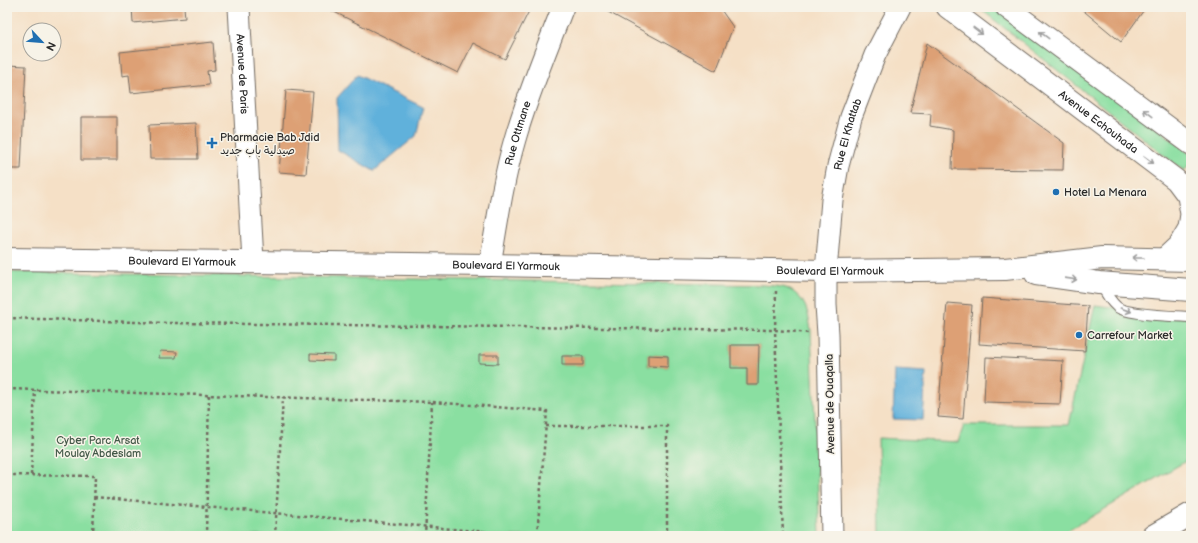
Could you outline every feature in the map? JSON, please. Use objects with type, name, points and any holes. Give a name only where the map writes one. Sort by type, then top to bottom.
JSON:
[{"type":"main road","name":"Boulevard El Yarmouk","points":[[7,259],[253,261],[776,271],[1005,269],[1102,258],[1164,258],[1191,260]]},
{"type":"main road","name":"Boulevard El Yarmouk","points":[[1005,269],[1100,283],[1191,290]]},
{"type":"main road","points":[[1152,536],[1191,514]]},
{"type":"street","name":"Avenue de Paris","points":[[239,7],[253,261]]},
{"type":"street","name":"Rue Ottmane","points":[[490,265],[502,193],[515,139],[534,82],[564,7]]},
{"type":"street","name":"Rue El Khattab","points":[[826,271],[832,200],[838,166],[851,117],[875,56],[900,7]]},
{"type":"street","name":"Avenue Echouhada","points":[[947,7],[1176,180],[1188,196],[1190,214],[1189,228],[1179,245],[1164,258]]},
{"type":"street","points":[[1006,7],[1191,144]]},
{"type":"street","name":"Avenue de Ouaqalla","points":[[826,271],[832,536]]},
{"type":"lane","points":[[1100,283],[1118,307],[1132,312],[1191,317]]},
{"type":"path","points":[[776,271],[775,330],[783,536]]},
{"type":"path","points":[[7,318],[192,323],[775,330],[828,334]]},
{"type":"path","points":[[7,389],[432,402],[547,411],[537,536]]},
{"type":"path","points":[[31,475],[35,390]]},
{"type":"path","points":[[206,536],[210,395]]},
{"type":"path","points":[[275,536],[283,397]]},
{"type":"path","points":[[425,536],[432,402]]},
{"type":"path","points":[[546,426],[667,426],[667,536]]},
{"type":"path","points":[[7,475],[95,476],[93,536]]},
{"type":"path","points":[[94,497],[532,536]]},
{"type":"green space","points":[[978,7],[1006,7],[1191,155],[1191,162],[1184,171]]},
{"type":"green space","name":"Cyber Parc Arsat Moulay Abdeslam","points":[[7,272],[764,285],[783,287],[793,292],[802,300],[809,317],[811,331],[820,536],[7,536]],"holes":[[[731,345],[759,345],[758,385],[747,385],[747,368],[731,368]],[[648,355],[668,356],[668,367],[648,366]],[[562,356],[583,356],[583,365],[562,365]]]},
{"type":"green space","points":[[1095,305],[1191,318],[1191,458],[1059,536],[880,536],[878,438],[958,442],[964,425],[1069,425]]},
{"type":"water","points":[[357,75],[423,107],[416,136],[374,171],[338,150],[337,98]]},
{"type":"water","points":[[895,370],[926,372],[923,420],[893,419]]},
{"type":"building","points":[[132,7],[184,7],[185,18],[133,23]]},
{"type":"building","points":[[324,7],[531,7],[505,59],[473,43],[458,73]]},
{"type":"building","points":[[599,7],[719,7],[733,27],[716,71]]},
{"type":"building","points":[[1079,7],[1146,7],[1121,42]]},
{"type":"building","points":[[213,42],[215,70],[207,71],[209,85],[131,93],[129,75],[122,76],[120,52]]},
{"type":"building","points":[[927,43],[1064,143],[1063,170],[952,169],[953,130],[930,126],[931,114],[910,113]]},
{"type":"building","points":[[7,65],[26,66],[21,169],[7,169]]},
{"type":"building","points":[[286,90],[313,92],[306,174],[279,172]]},
{"type":"building","points":[[81,117],[117,117],[117,160],[81,160]]},
{"type":"building","points":[[196,123],[198,159],[150,159],[149,125]]},
{"type":"building","points":[[982,298],[1088,306],[1085,351],[979,344]]},
{"type":"building","points":[[947,303],[972,305],[963,419],[938,417]]},
{"type":"building","points":[[731,345],[759,345],[758,385],[747,385],[747,368],[731,368]]},
{"type":"building","points":[[160,351],[177,352],[176,358],[159,358]]},
{"type":"building","points":[[310,354],[334,355],[334,361],[310,360]]},
{"type":"building","points":[[479,355],[498,355],[498,364],[479,363]]},
{"type":"building","points":[[648,355],[668,356],[668,367],[648,366]]},
{"type":"building","points":[[562,356],[583,356],[583,365],[562,365]]},
{"type":"building","points":[[986,357],[1063,361],[1060,404],[984,402]]},
{"type":"place","name":"Pharmacie Bab Jdid صيدلية باب جديد","points":[[212,143]]},
{"type":"place","name":"Hotel La Menara","points":[[1056,192]]},
{"type":"place","name":"Carrefour Market","points":[[1079,335]]}]
